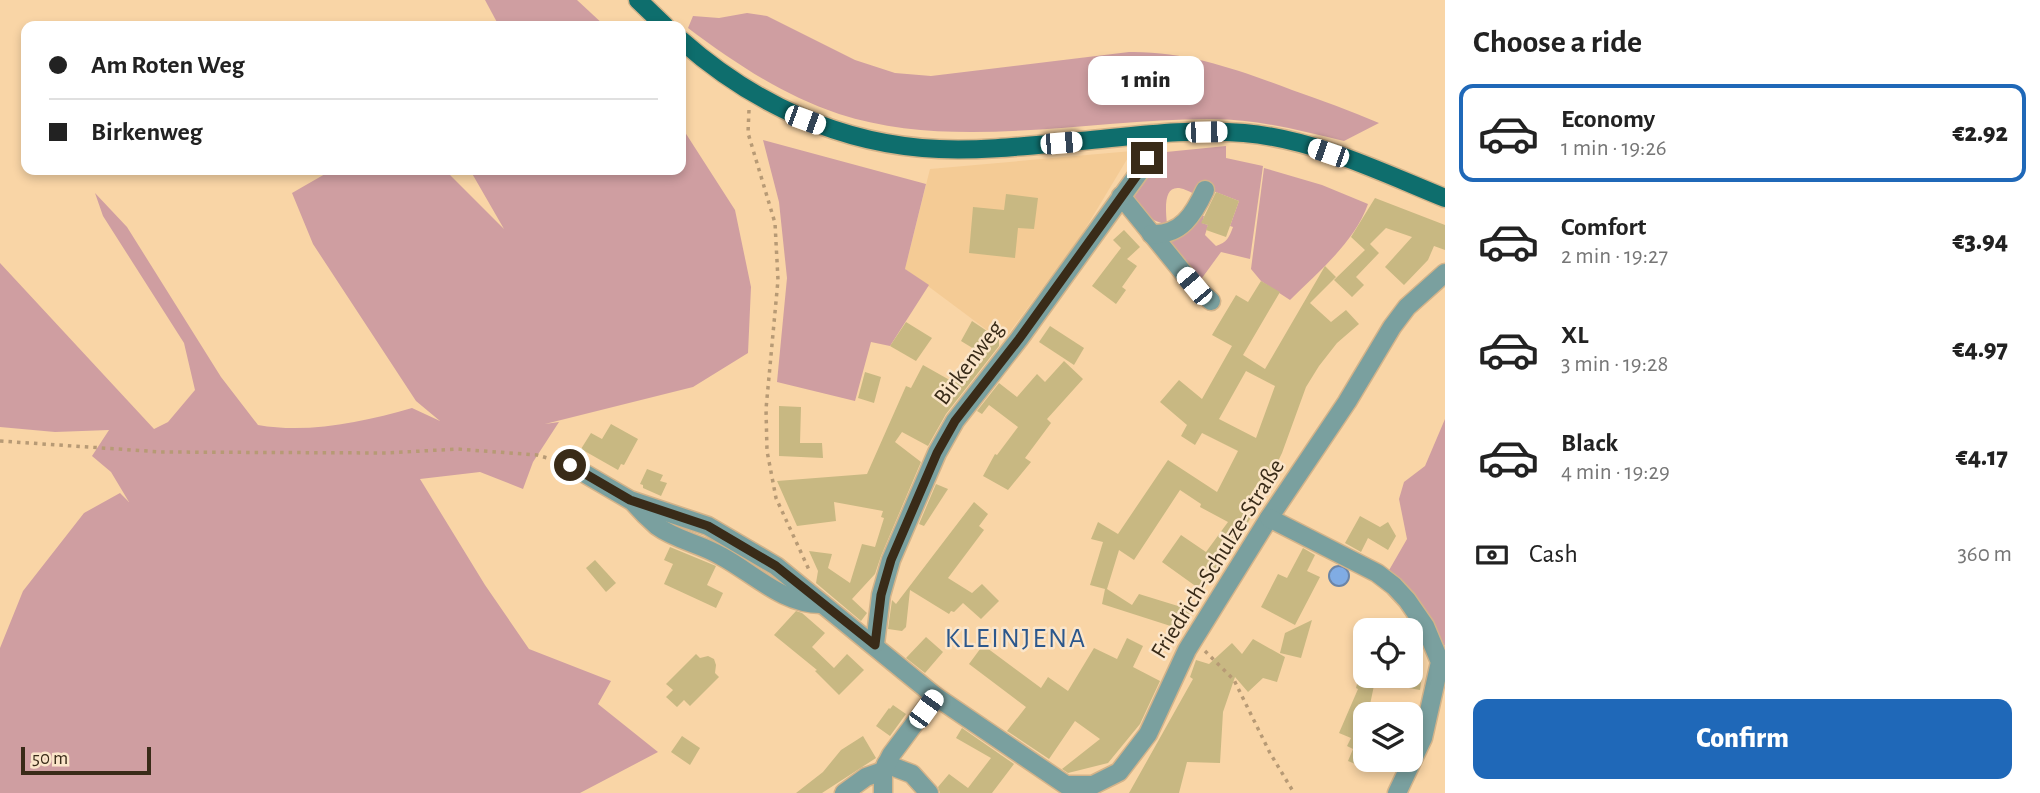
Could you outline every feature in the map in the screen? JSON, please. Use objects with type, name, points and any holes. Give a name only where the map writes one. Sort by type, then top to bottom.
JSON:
[{"type":"main road","points":[[638,0],[660,21]]},
{"type":"main road","points":[[686,44],[707,62],[777,107],[828,128],[869,139],[915,147],[985,149],[1146,135],[1221,132],[1273,137],[1324,151],[1445,198]]},
{"type":"street","name":"Birkenweg","points":[[875,645],[881,595],[891,560],[937,453],[955,421],[1019,339],[1147,158],[1146,135]]},
{"type":"street","points":[[1151,234],[1164,235],[1184,224],[1195,211],[1205,190]]},
{"type":"street","points":[[1121,196],[1194,286],[1211,301]]},
{"type":"street","name":"Friedrich-Schulze-Straße","points":[[825,604],[935,696],[1066,785],[1096,789],[1119,772],[1148,734],[1194,639],[1347,402],[1392,327],[1407,307],[1445,273]]},
{"type":"street","points":[[570,465],[630,500],[658,526],[689,543],[719,554],[784,595],[811,604],[825,604]]},
{"type":"street","points":[[1269,519],[1377,573],[1407,600],[1425,626],[1440,662],[1423,738],[1397,793]]},
{"type":"street","points":[[844,793],[884,768],[935,696]]},
{"type":"street","points":[[883,793],[884,768]]},
{"type":"street","points":[[884,768],[912,774],[929,793]]},
{"type":"path","points":[[755,95],[748,113],[748,134],[775,223],[778,281],[766,409],[767,451],[776,498],[825,604]]},
{"type":"path","points":[[0,441],[162,452],[387,453],[457,449],[537,455],[570,465]]},
{"type":"path","points":[[1194,639],[1234,680],[1270,753],[1294,793]]},
{"type":"shaded area","points":[[485,0],[577,0],[600,21],[496,21]]},
{"type":"shaded area","points":[[747,13],[767,16],[855,60],[895,73],[931,76],[1129,52],[1171,55],[1232,69],[1379,123],[1344,141],[1279,126],[1213,119],[977,132],[930,131],[884,125],[839,114],[779,88],[741,66],[688,28],[693,16],[719,18]]},
{"type":"shaded area","points":[[686,134],[735,210],[751,287],[748,353],[693,387],[545,424],[559,422],[533,462],[523,489],[480,472],[420,479],[485,585],[529,649],[611,681],[598,704],[658,752],[580,793],[0,793],[0,648],[23,591],[84,513],[120,493],[129,502],[111,472],[92,456],[109,430],[55,432],[0,427],[0,263],[154,429],[168,422],[195,390],[184,343],[103,216],[95,193],[127,227],[221,377],[258,425],[296,428],[335,425],[412,408],[440,421],[416,401],[313,244],[292,193],[323,175],[450,175],[504,229],[473,175],[686,175]]},
{"type":"shaded area","points":[[763,140],[926,184],[905,269],[929,285],[890,346],[871,342],[855,401],[777,382],[787,278],[779,202]]},
{"type":"shaded area","points":[[1226,146],[1226,158],[1263,166],[1250,259],[1221,252],[1202,278],[1192,276],[1170,246],[1174,235],[1199,215],[1204,216],[1202,223],[1208,225],[1205,235],[1216,246],[1220,244],[1230,234],[1233,227],[1230,226],[1239,201],[1213,191],[1197,196],[1187,190],[1173,189],[1167,198],[1167,224],[1146,215],[1138,207],[1134,197],[1166,152]]},
{"type":"shaded area","points":[[1132,151],[1081,236],[1004,340],[999,339],[905,269],[930,169]]},
{"type":"shaded area","points":[[1264,168],[1322,185],[1368,204],[1345,244],[1290,300],[1261,281],[1251,269]]},
{"type":"shaded area","points":[[1445,419],[1445,646],[1407,591],[1388,572],[1407,539],[1399,499],[1404,482],[1425,466]]},
{"type":"water","points":[[1339,566],[1346,569],[1349,576],[1346,583],[1339,586],[1332,583],[1329,576],[1332,569]]},
{"type":"building","points":[[1216,192],[1239,201],[1226,237],[1206,230],[1208,225],[1201,223]]},
{"type":"building","points":[[1006,194],[1038,198],[1034,229],[1018,228],[1015,258],[969,253],[973,207],[1004,210]]},
{"type":"building","points":[[1375,198],[1445,225],[1445,250],[1434,246],[1428,260],[1404,285],[1385,267],[1412,237],[1386,228],[1370,244],[1379,253],[1356,277],[1364,285],[1352,297],[1334,280],[1365,250],[1351,237]]},
{"type":"building","points":[[1124,230],[1140,247],[1127,259],[1137,266],[1122,287],[1126,290],[1116,304],[1092,286],[1121,248],[1113,240]]},
{"type":"building","points":[[1325,266],[1336,277],[1310,303],[1331,322],[1346,310],[1359,324],[1337,343],[1306,387],[1282,453],[1265,488],[1257,484],[1244,506],[1254,512],[1201,590],[1162,562],[1181,535],[1206,552],[1228,522],[1200,507],[1201,504],[1180,490],[1134,560],[1119,550],[1107,589],[1132,605],[1139,594],[1191,610],[1183,630],[1102,604],[1105,589],[1090,585],[1103,542],[1091,539],[1098,522],[1118,534],[1168,460],[1217,492],[1238,451],[1202,433],[1195,445],[1181,436],[1187,425],[1160,402],[1179,380],[1202,399],[1232,346],[1212,335],[1236,295],[1248,302],[1261,281],[1280,292],[1243,355],[1265,369]],"holes":[[[1246,371],[1275,386],[1256,438],[1219,419]]]},
{"type":"building","points":[[972,321],[999,339],[999,346],[946,414],[928,446],[902,432],[895,442],[921,462],[875,574],[852,599],[867,613],[861,621],[816,583],[818,571],[809,551],[832,554],[828,568],[850,583],[862,544],[875,547],[884,518],[881,517],[883,511],[834,502],[836,521],[797,526],[777,481],[867,474],[906,386],[911,388],[923,365],[955,383],[979,352],[961,341]]},
{"type":"building","points":[[906,322],[932,338],[916,361],[890,346]]},
{"type":"building","points":[[1050,326],[1084,348],[1074,365],[1039,342]]},
{"type":"building","points":[[1064,361],[1083,379],[1047,419],[1051,423],[1025,458],[1031,462],[1008,490],[983,476],[995,454],[997,455],[1018,427],[989,405],[982,414],[977,411],[999,383],[1017,397],[1037,374],[1045,382]]},
{"type":"building","points":[[865,372],[881,377],[874,403],[858,398]]},
{"type":"building","points":[[779,406],[801,407],[800,443],[822,443],[823,458],[779,456]]},
{"type":"building","points":[[611,424],[638,439],[624,465],[621,464],[618,470],[581,449],[591,433],[602,439]]},
{"type":"building","points":[[647,469],[663,475],[660,481],[667,483],[661,496],[640,484]]},
{"type":"building","points":[[936,484],[948,489],[924,526],[919,524]]},
{"type":"building","points":[[974,502],[988,514],[979,526],[984,530],[948,578],[972,593],[982,584],[999,601],[981,619],[963,603],[949,614],[910,590],[906,627],[902,631],[888,629],[892,600],[896,604]]},
{"type":"building","points":[[1360,516],[1380,527],[1388,522],[1396,536],[1388,550],[1368,538],[1361,552],[1345,543]]},
{"type":"building","points":[[670,547],[716,566],[707,585],[723,593],[716,608],[664,584],[673,564],[664,560]]},
{"type":"building","points":[[1303,548],[1315,555],[1307,571],[1320,577],[1295,625],[1261,607],[1278,574],[1287,578]]},
{"type":"building","points":[[595,560],[616,583],[606,592],[586,568]]},
{"type":"building","points":[[796,611],[825,633],[812,647],[834,668],[847,654],[864,670],[839,695],[815,671],[817,670],[774,635]]},
{"type":"building","points":[[1312,620],[1301,658],[1280,653],[1285,633]]},
{"type":"building","points":[[926,637],[943,652],[925,673],[906,658]]},
{"type":"building","points":[[1127,638],[1143,646],[1133,667],[1160,681],[1140,724],[1108,763],[1068,773],[1062,769],[1100,739],[1075,721],[1049,759],[1007,731],[1026,707],[969,664],[983,645],[1041,688],[1048,677],[1068,691],[1094,648],[1117,659]]},
{"type":"building","points":[[1253,639],[1285,657],[1277,682],[1263,678],[1248,692],[1235,677],[1223,712],[1220,763],[1187,762],[1179,793],[1129,793],[1193,679],[1190,677],[1196,660],[1209,664],[1232,643],[1242,654]]},
{"type":"building","points":[[696,654],[700,658],[708,656],[714,659],[715,673],[719,677],[690,706],[684,700],[677,707],[666,697],[673,690],[666,684]]},
{"type":"building","points":[[1356,688],[1373,688],[1371,702],[1353,702],[1353,749],[1347,746],[1351,738],[1339,733],[1358,689]]},
{"type":"building","points":[[893,705],[906,714],[890,736],[876,726]]},
{"type":"building","points":[[962,728],[1014,764],[992,793],[940,793],[938,787],[949,774],[968,788],[991,758],[956,738]]},
{"type":"building","points":[[682,736],[700,748],[690,765],[671,752]]},
{"type":"building","points":[[863,736],[876,758],[822,793],[796,793],[823,772],[841,750]]},
{"type":"building","points":[[1353,749],[1353,763],[1348,761]]},
{"type":"district","name":"KLEINJENA","points":[[1016,639]]},
{"type":"route","points":[[570,465],[630,500],[708,526],[776,566],[875,645],[881,595],[891,560],[937,453],[955,421],[1019,339],[1147,158]]}]
